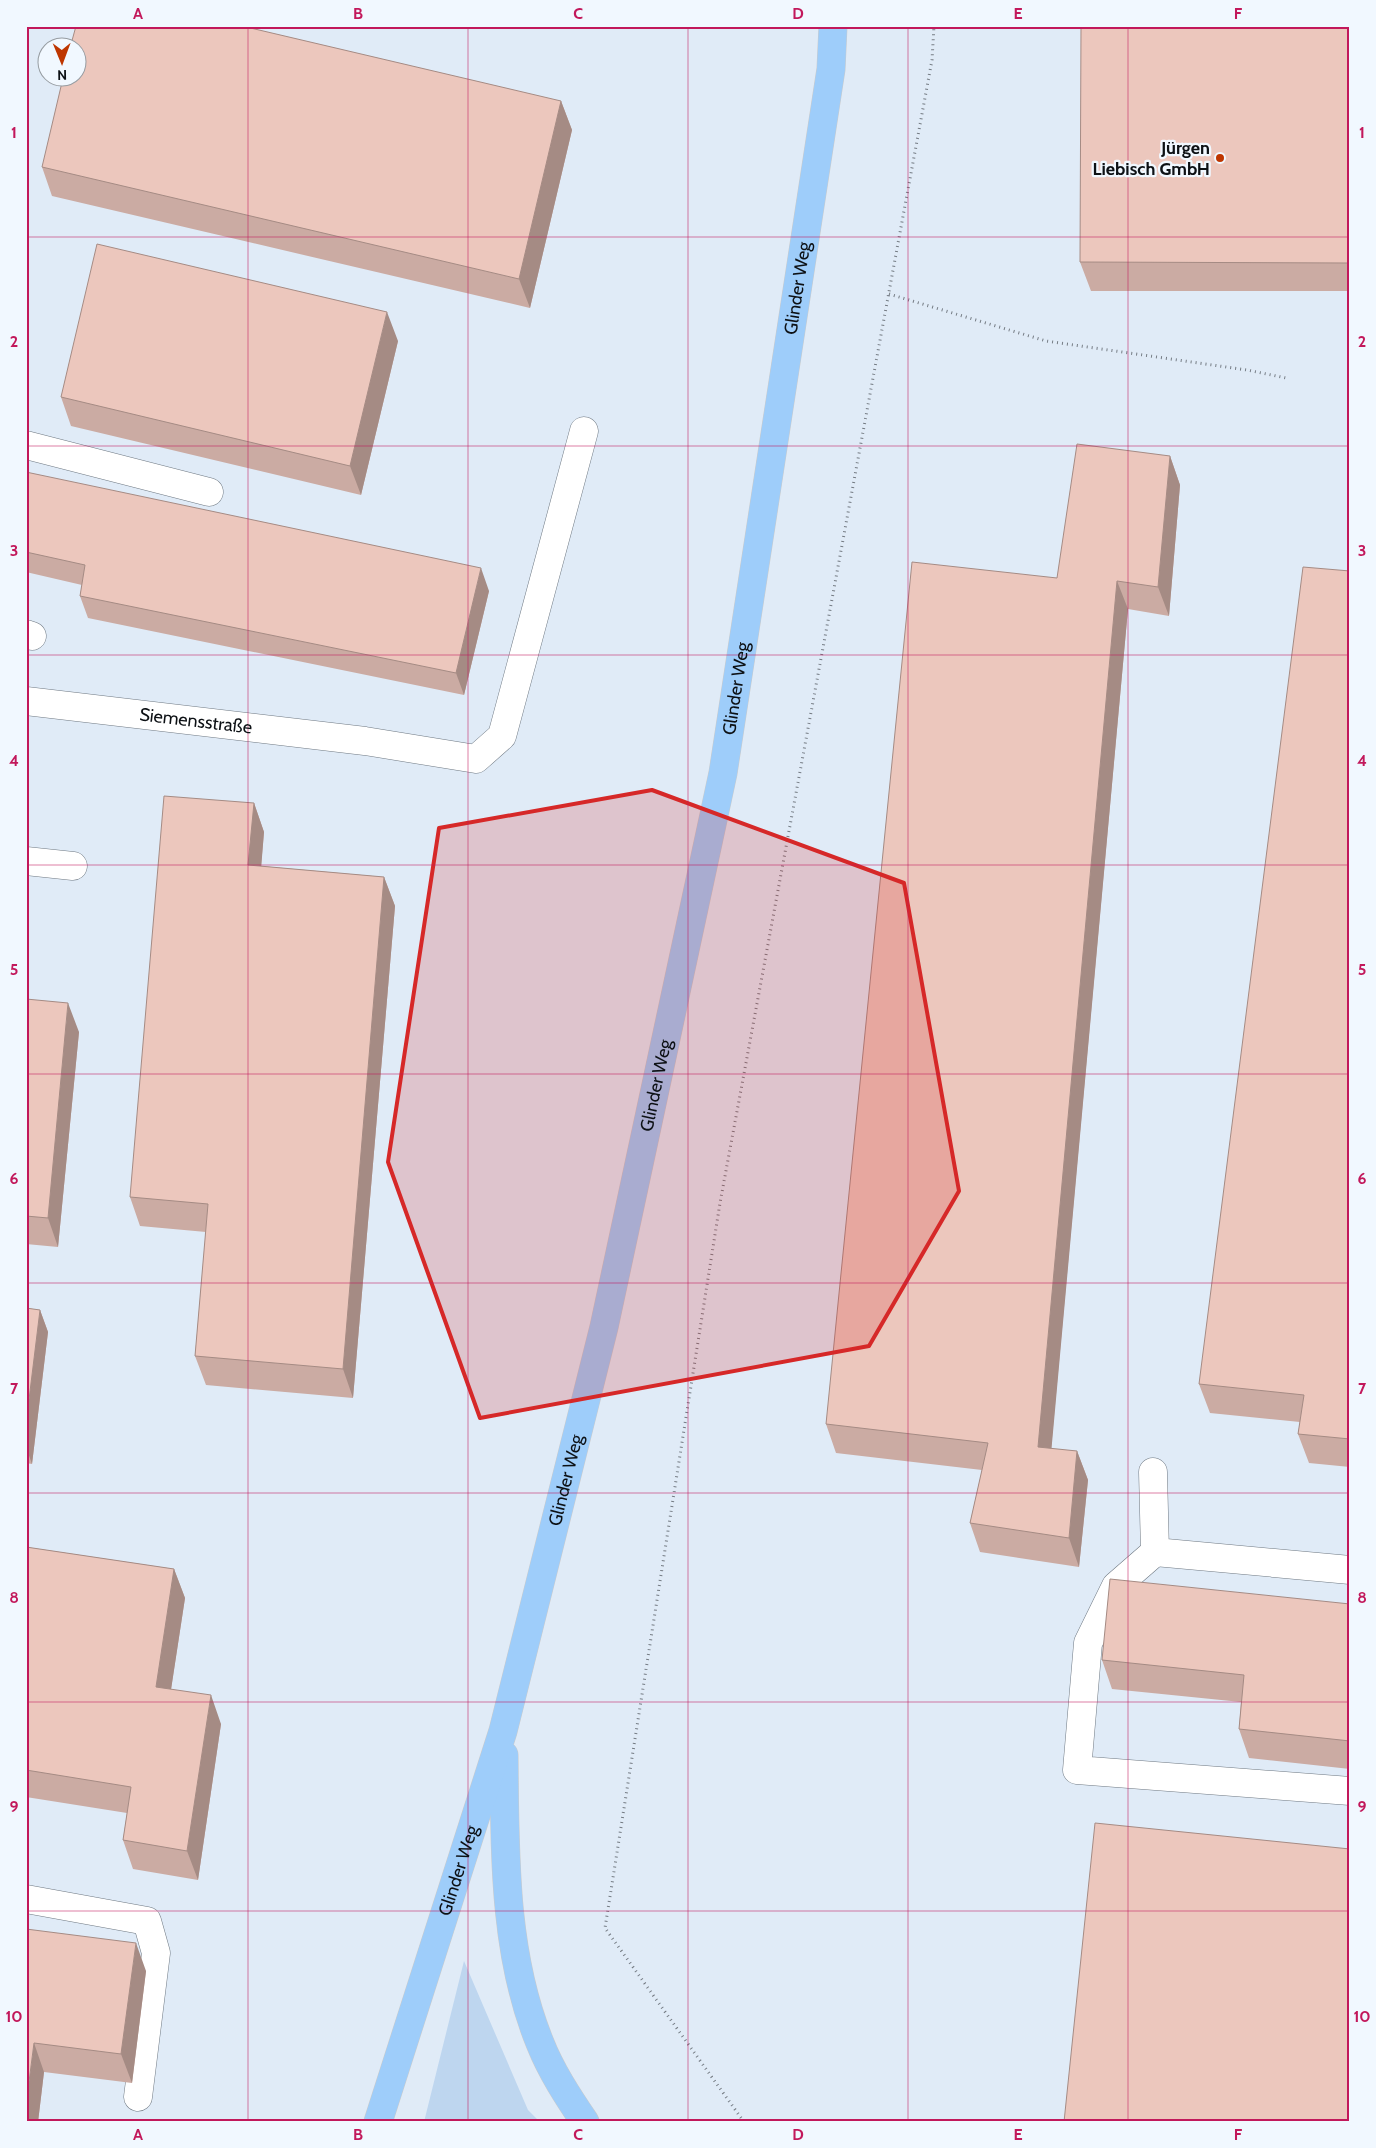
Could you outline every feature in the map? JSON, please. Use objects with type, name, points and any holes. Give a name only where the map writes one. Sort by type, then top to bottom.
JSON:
[{"type":"main road","name":"Glinder Weg","points":[[378,2122],[503,1731],[604,1326],[723,773],[831,69],[833,26]]},
{"type":"main road","points":[[503,1731],[506,1863],[514,1943],[523,1996],[540,2044],[563,2090],[585,2122]]},
{"type":"street","name":"Siemensstraße","points":[[26,701],[365,740],[476,759],[502,736],[584,431]]},
{"type":"street","points":[[26,445],[210,492]]},
{"type":"street","points":[[27,864],[73,866]]},
{"type":"street","points":[[1153,1472],[1155,1552]]},
{"type":"street","points":[[1350,1570],[1155,1552],[1116,1586],[1088,1643],[1077,1770],[1350,1791]]},
{"type":"street","points":[[26,1899],[147,1922],[156,1953],[138,2097]]},
{"type":"path","points":[[744,2122],[605,1928],[720,1203],[932,60],[934,26]]},
{"type":"path","points":[[889,294],[1046,341],[1247,370],[1286,378]]},
{"type":"highlighted area","points":[[652,790],[904,883],[959,1191],[869,1346],[480,1418],[388,1162],[439,828]]},
{"type":"shaded area","points":[[464,1961],[528,2110],[540,2122],[424,2122]]},
{"type":"building","points":[[76,26],[242,26],[561,101],[519,279],[42,167],[61,88],[88,88],[88,38],[73,38]]},
{"type":"building","name":"Jürgen Liebisch GmbH","points":[[1081,26],[1350,26],[1350,263],[1080,262]]},
{"type":"building","points":[[97,244],[387,312],[350,466],[61,397]]},
{"type":"building","points":[[1077,444],[1170,456],[1158,587],[1117,581],[1038,1447],[1077,1451],[1069,1538],[970,1523],[988,1443],[826,1424],[912,562],[1057,578]]},
{"type":"building","points":[[26,472],[481,568],[456,673],[80,596],[85,565],[26,552]]},
{"type":"building","points":[[1303,567],[1350,571],[1350,1439],[1298,1434],[1304,1395],[1199,1384]]},
{"type":"building","points":[[164,796],[254,803],[248,865],[384,877],[343,1369],[195,1356],[208,1204],[130,1197]]},
{"type":"building","points":[[26,999],[68,1003],[48,1218],[26,1216]]},
{"type":"building","points":[[26,1308],[40,1310],[26,1424]]},
{"type":"building","points":[[26,1547],[174,1569],[156,1687],[211,1695],[187,1851],[123,1840],[131,1787],[26,1770]]},
{"type":"building","points":[[1110,1579],[1350,1604],[1350,1741],[1239,1729],[1244,1675],[1102,1660]]},
{"type":"building","points":[[1095,1823],[1350,1849],[1350,2122],[1064,2122]]},
{"type":"building","points":[[26,1929],[136,1943],[121,2054],[34,2043],[26,2105]]},
{"type":"place","name":"Jürgen Liebisch GmbH","points":[[1220,158]]}]
